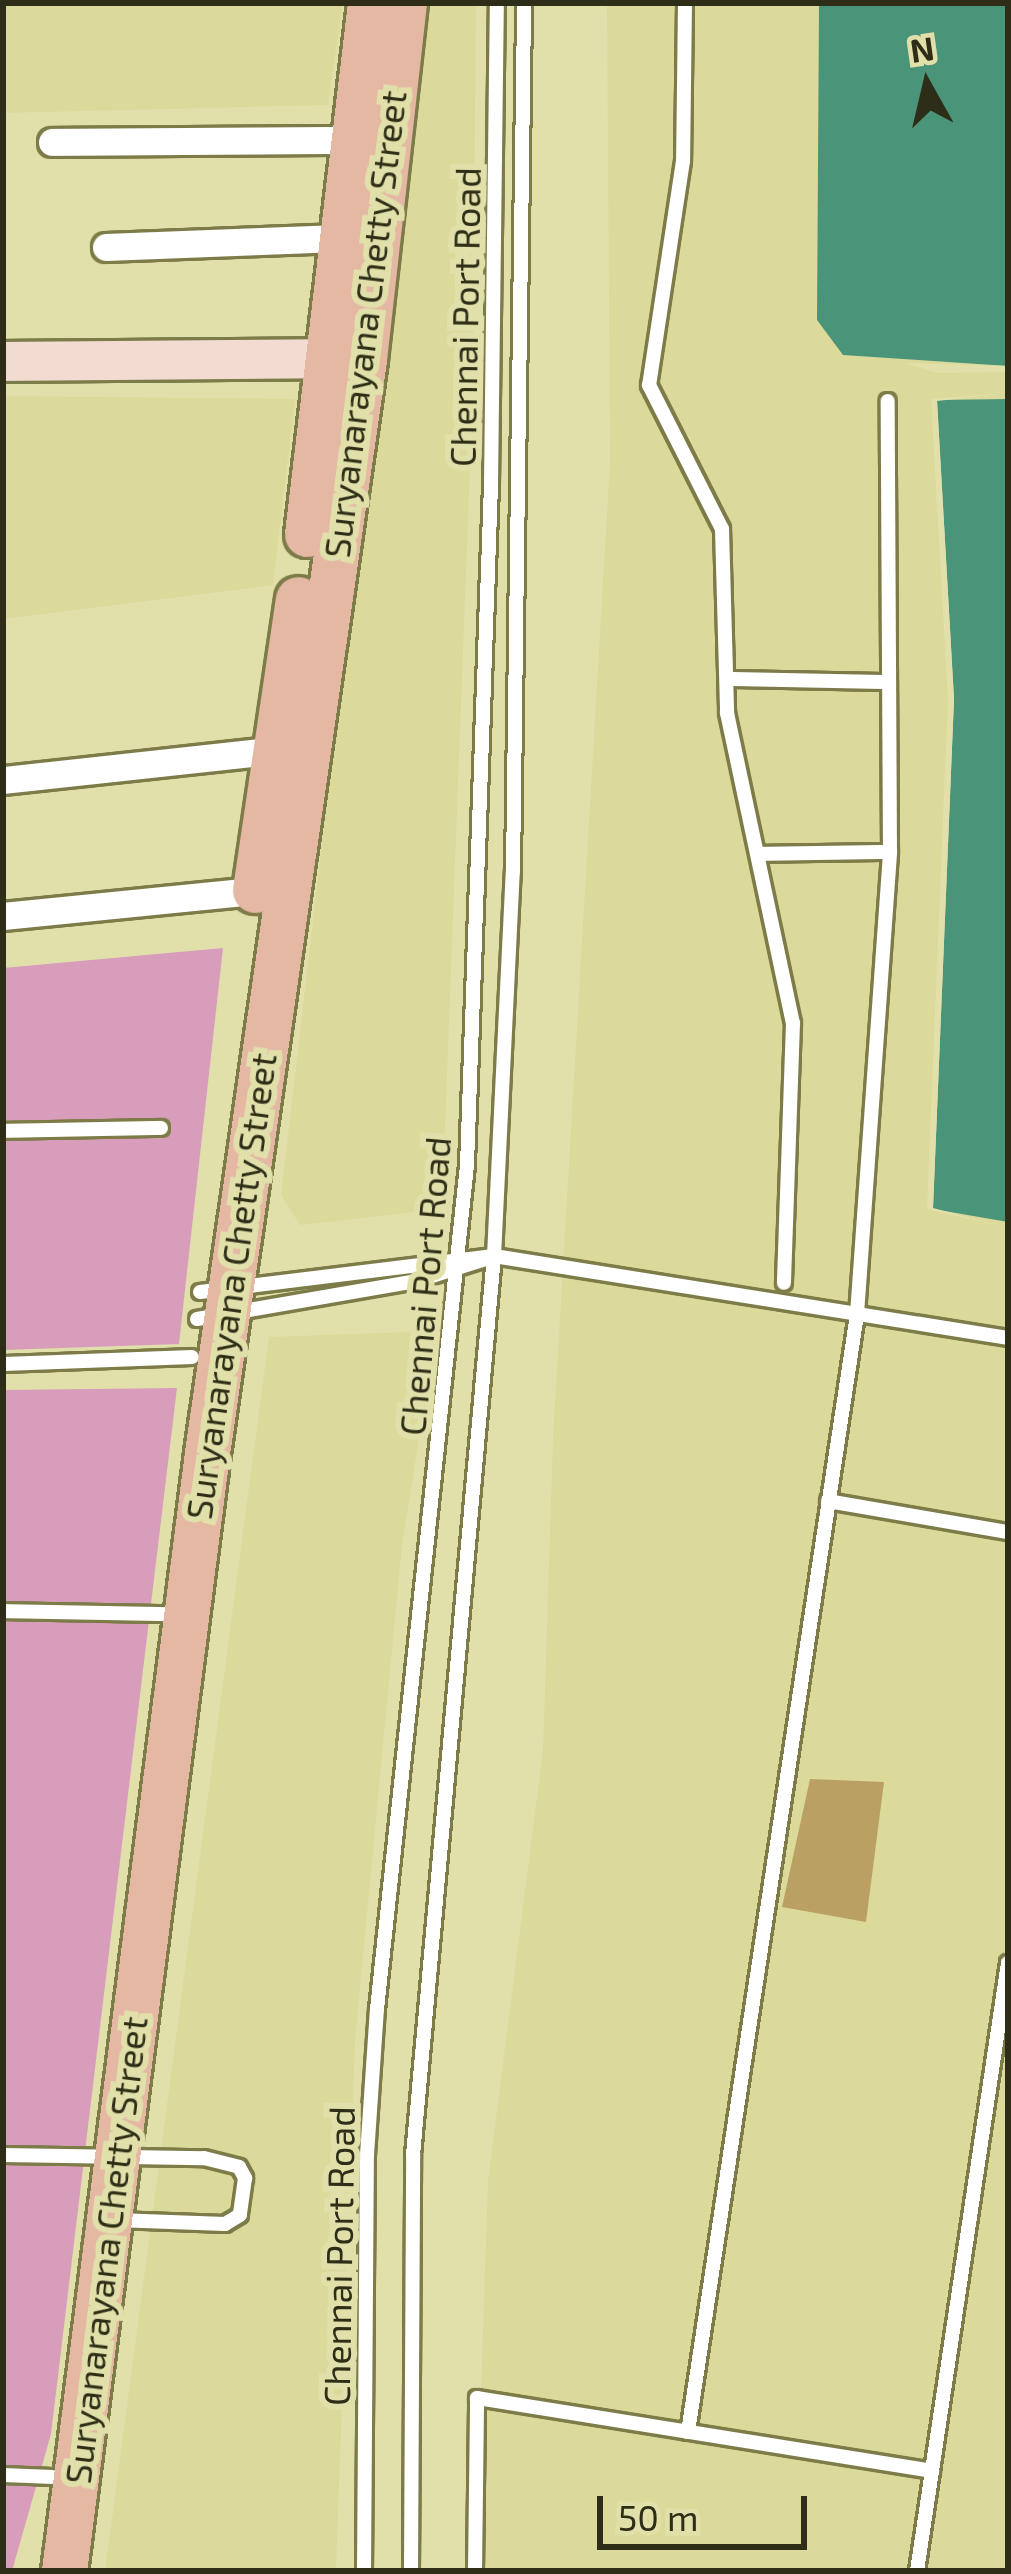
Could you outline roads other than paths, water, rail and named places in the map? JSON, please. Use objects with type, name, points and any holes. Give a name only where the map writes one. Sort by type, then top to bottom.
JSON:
[{"type":"main road","name":"Suryanarayana Chetty Street","points":[[40,2571],[105,2154],[209,1314],[272,752],[347,357],[345,238],[370,3]]},
{"type":"main road","name":"Suryanarayana Chetty Street","points":[[64,2571],[108,2219],[105,2154],[165,1614],[347,357],[404,3]]},
{"type":"street","points":[[52,142],[354,140]]},
{"type":"street","points":[[106,247],[345,238]]},
{"type":"street","points":[[3,361],[347,357]]},
{"type":"street","points":[[3,780],[272,752]]},
{"type":"street","points":[[3,916],[255,891]]},
{"type":"lane","name":"Chennai Port Road","points":[[364,2571],[373,2072],[458,1263],[481,860],[497,3]]},
{"type":"lane","name":"Chennai Port Road","points":[[411,2571],[413,2155],[494,1256],[513,872],[524,3]]},
{"type":"lane","points":[[685,3],[683,161],[650,386],[722,529],[727,713],[793,1023],[784,1283]]},
{"type":"lane","points":[[688,2432],[856,1314],[890,852],[888,401]]},
{"type":"lane","points":[[727,679],[889,682]]},
{"type":"lane","points":[[759,854],[890,852]]},
{"type":"lane","points":[[3,1131],[160,1128]]},
{"type":"lane","points":[[209,1314],[494,1256],[1008,1338]]},
{"type":"lane","points":[[3,1364],[209,1314],[458,1263]]},
{"type":"lane","points":[[828,1502],[1008,1532]]},
{"type":"lane","points":[[3,1611],[165,1614]]},
{"type":"lane","points":[[917,2571],[1008,1963]]},
{"type":"lane","points":[[3,2155],[105,2154],[226,2162],[239,2167],[245,2192],[240,2215],[225,2224],[108,2219]]},
{"type":"lane","points":[[475,2571],[477,2398],[932,2471]]},
{"type":"lane","points":[[3,2475],[52,2477]]}]
